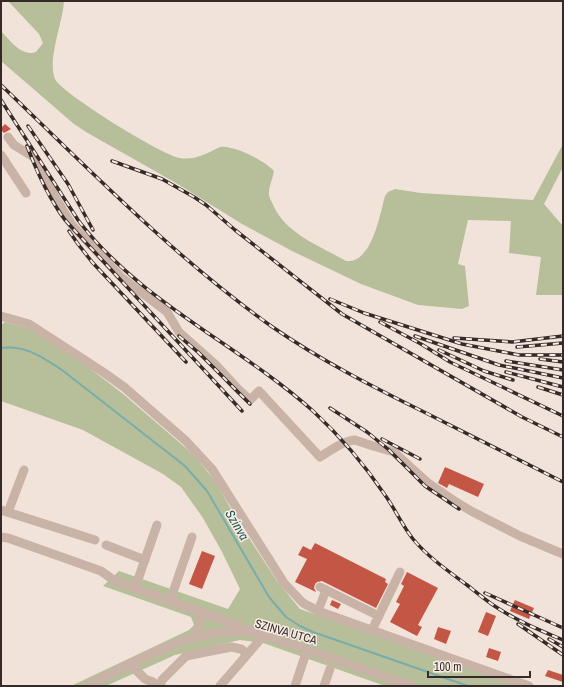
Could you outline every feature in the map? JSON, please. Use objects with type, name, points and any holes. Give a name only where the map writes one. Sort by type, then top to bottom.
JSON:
[{"type":"street","points":[[8,137],[14,145],[35,158],[55,197],[72,225],[121,277],[167,312],[179,332],[216,365],[250,400],[259,391],[320,457],[340,445],[355,440],[394,452],[420,476],[471,511],[513,532],[563,554]]},
{"type":"street","points":[[2,157],[26,193]]},
{"type":"street","points":[[1,316],[29,324],[103,372],[124,387],[186,441],[212,469],[284,583],[303,603],[317,611],[529,686]]},
{"type":"street","points":[[24,470],[5,511],[95,540]]},
{"type":"street","points":[[135,588],[158,525]]},
{"type":"street","points":[[1,537],[8,538],[101,570],[110,578],[254,632]]},
{"type":"street","points":[[170,601],[192,537]]},
{"type":"street","points":[[106,546],[145,560]]},
{"type":"street","points":[[372,630],[400,572]]},
{"type":"street","points":[[317,611],[323,589],[379,616]]},
{"type":"street","points":[[194,638],[200,622],[198,611]]},
{"type":"street","name":"SZINVA UTCA","points":[[87,686],[165,648],[194,638],[229,632],[254,632],[412,686]]},
{"type":"street","points":[[220,686],[264,635]]},
{"type":"street","points":[[131,665],[145,679],[159,686],[162,680],[186,656],[231,647],[241,649],[247,654]]},
{"type":"street","points":[[295,686],[307,650]]},
{"type":"street","points":[[324,686],[330,669]]},
{"type":"green space","points":[[8,1],[64,1],[54,52],[53,71],[55,79],[75,97],[113,123],[170,155],[180,158],[192,158],[220,147],[226,147],[249,154],[264,163],[274,171],[269,194],[270,200],[287,225],[305,238],[346,261],[355,260],[362,255],[368,246],[377,225],[385,196],[388,192],[395,189],[421,193],[533,200],[563,144],[563,167],[544,204],[563,226],[563,295],[536,295],[541,257],[509,253],[511,221],[468,220],[458,264],[465,266],[469,306],[462,309],[418,305],[361,284],[292,251],[242,224],[176,183],[86,132],[74,124],[1,61],[1,31],[16,47],[25,52],[36,52],[43,43],[39,34]]},
{"type":"green space","points":[[5,322],[28,328],[76,358],[122,393],[194,455],[215,481],[236,518],[277,581],[300,609],[519,686],[385,686],[263,643],[240,640],[175,655],[106,686],[71,686],[189,630],[194,625],[191,617],[103,586],[119,571],[228,609],[240,589],[203,518],[181,487],[163,474],[83,430],[1,401],[1,325]]},
{"type":"building","points":[[5,124],[11,129],[4,133],[1,128]]},
{"type":"building","points":[[445,467],[484,484],[478,497],[449,484],[447,488],[438,483]]},
{"type":"building","points":[[315,543],[386,579],[385,582],[388,584],[376,608],[322,581],[315,584],[314,588],[316,592],[295,582],[307,559],[298,555],[303,546],[311,550]]},
{"type":"building","points":[[202,551],[215,556],[202,589],[189,584]]},
{"type":"building","points":[[407,572],[438,588],[418,625],[422,627],[417,636],[390,622],[400,604],[396,602],[404,586],[401,584]]},
{"type":"building","points":[[332,600],[341,604],[338,609],[330,605]]},
{"type":"building","points":[[515,600],[534,608],[529,619],[510,611]]},
{"type":"building","points":[[486,612],[496,616],[488,636],[478,632]]},
{"type":"building","points":[[438,627],[451,631],[446,644],[434,639]]},
{"type":"building","points":[[489,648],[501,652],[498,661],[486,657]]},
{"type":"building","points":[[548,670],[563,675],[563,682],[545,676]]},
{"type":"waterway","name":"Szinva","points":[[1,348],[18,348],[26,350],[55,365],[185,466],[207,491],[269,597],[286,617],[313,632],[468,686]]},
{"type":"railway","points":[[1,85],[165,241],[235,299],[271,326],[328,362],[367,383],[563,482]]},
{"type":"railway","points":[[1,100],[78,220],[103,249],[130,275],[160,299],[284,387],[313,411],[333,430],[369,472],[413,539],[432,558],[501,610],[527,624],[563,640]]},
{"type":"railway","points":[[28,126],[68,184],[93,230]]},
{"type":"railway","points":[[27,146],[43,184],[65,220],[242,411]]},
{"type":"railway","points":[[112,161],[162,179],[194,197],[342,314],[522,417],[563,437]]},
{"type":"railway","points":[[69,231],[92,262],[186,362]]},
{"type":"railway","points":[[330,299],[364,313],[462,344],[519,355],[563,355]]},
{"type":"railway","points":[[380,322],[421,344],[450,362],[563,416]]},
{"type":"railway","points":[[179,336],[199,353],[250,404]]},
{"type":"railway","points":[[415,336],[499,365],[563,378]]},
{"type":"railway","points":[[454,338],[512,342],[563,336]]},
{"type":"railway","points":[[517,347],[563,343]]},
{"type":"railway","points":[[439,350],[484,371],[513,380]]},
{"type":"railway","points":[[540,359],[563,362]]},
{"type":"railway","points":[[506,361],[563,370]]},
{"type":"railway","points":[[506,372],[563,387]]},
{"type":"railway","points":[[538,387],[563,395]]},
{"type":"railway","points":[[330,408],[367,432],[389,450],[425,486],[459,509]]},
{"type":"railway","points":[[382,439],[420,459]]},
{"type":"railway","points":[[485,593],[563,628]]},
{"type":"railway","points":[[518,624],[563,655]]},
{"type":"railway","points":[[549,639],[563,647]]}]
